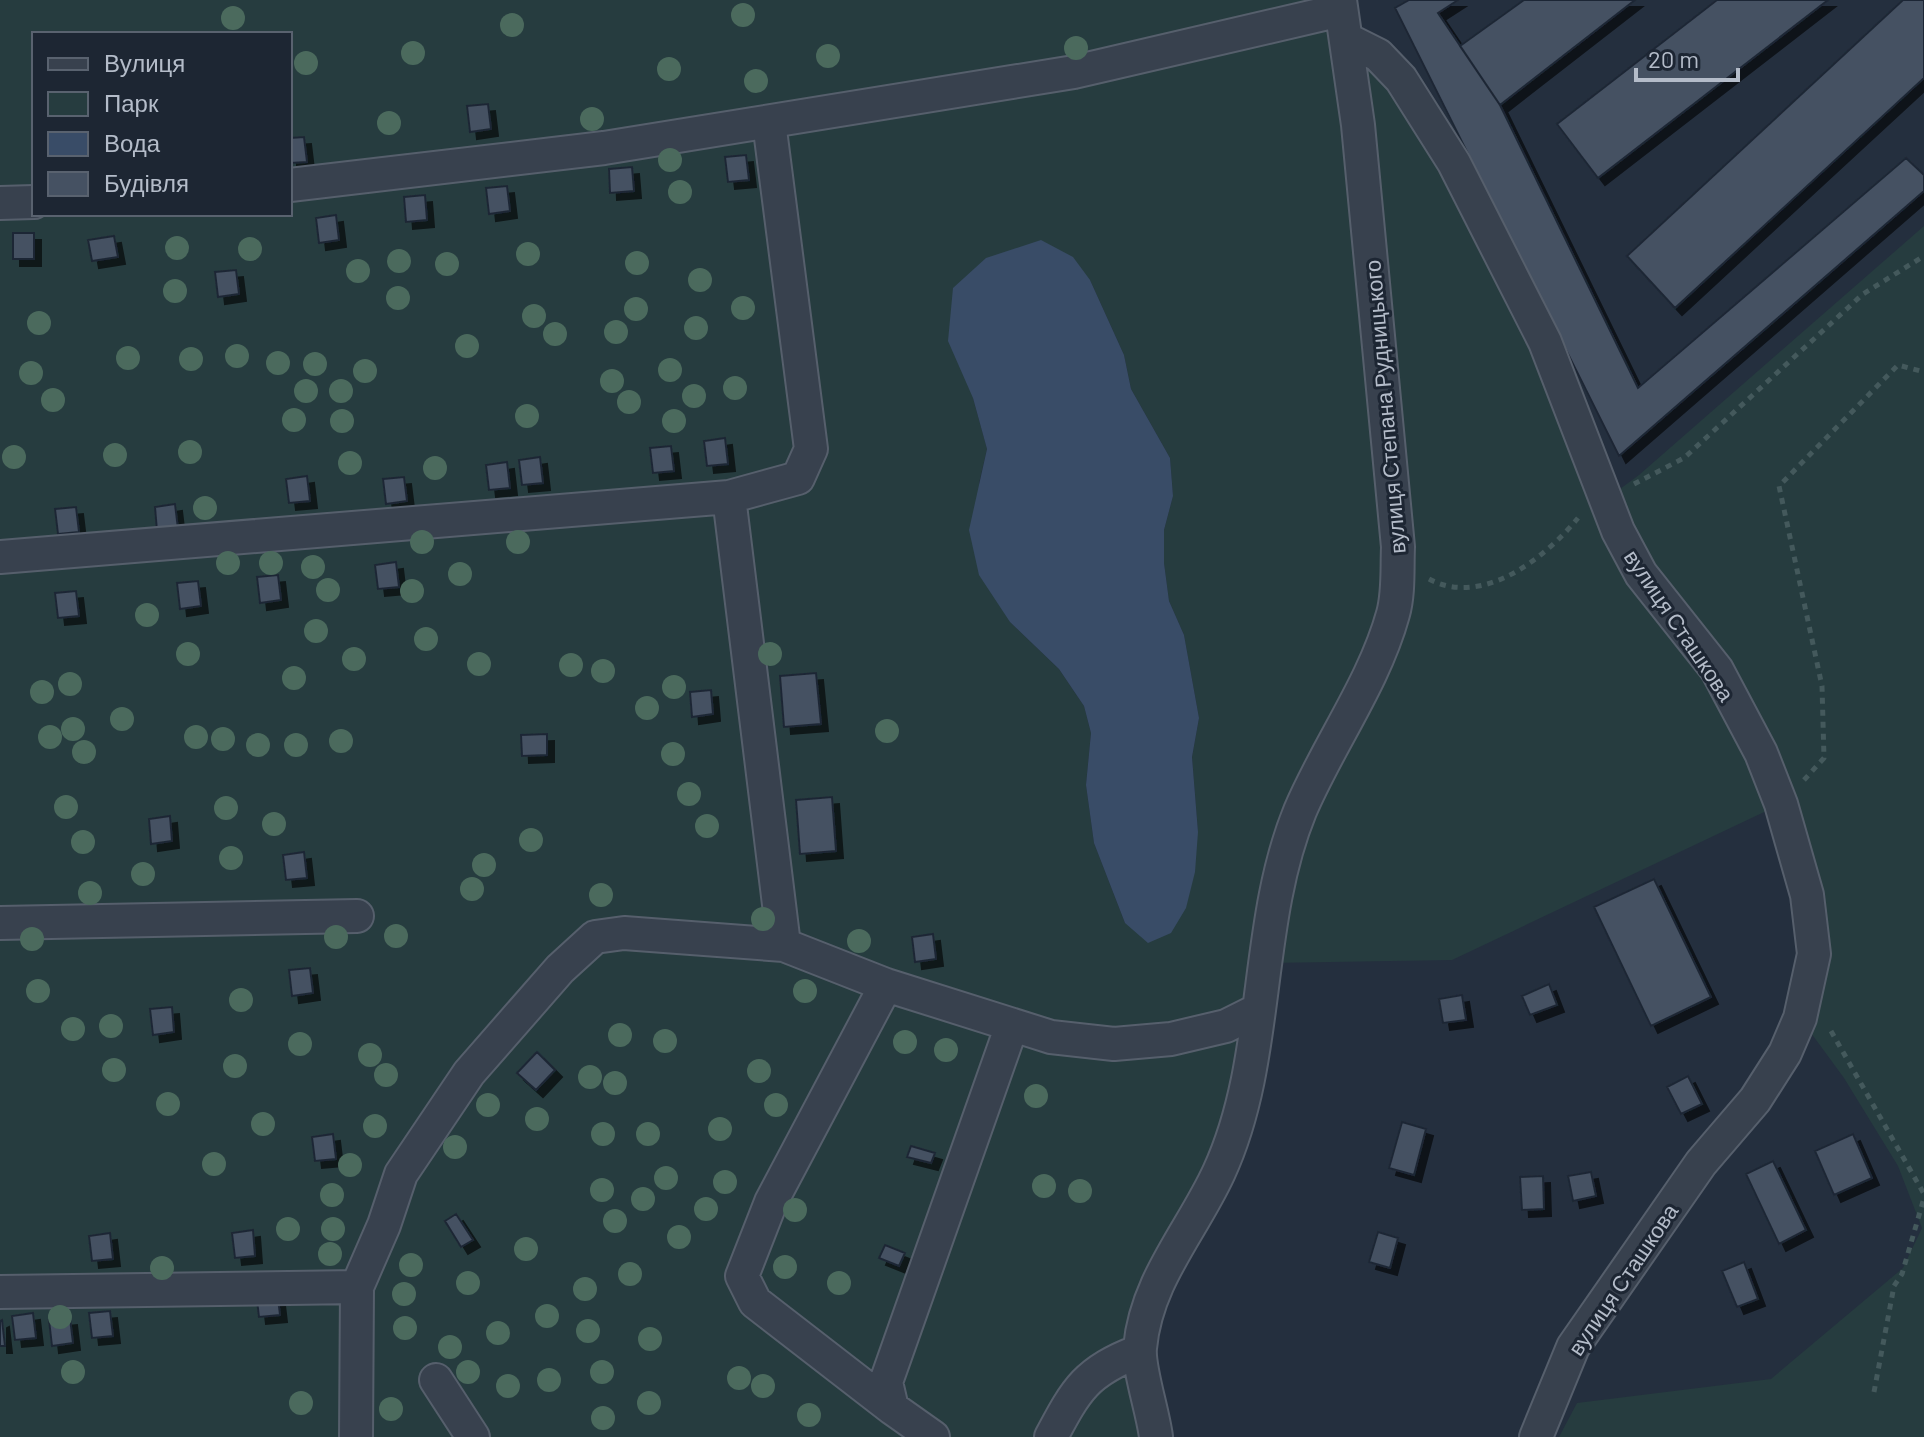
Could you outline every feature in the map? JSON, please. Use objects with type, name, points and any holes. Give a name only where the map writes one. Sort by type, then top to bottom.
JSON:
[{"type":"street","points":[[292,185],[604,148],[769,122],[1074,72],[1342,16]]},
{"type":"street","name":"вулиця Сташкова","points":[[1342,16],[1401,79],[1427,115],[1545,342],[1605,500],[1641,574],[1717,670],[1761,753],[1781,804],[1807,895],[1814,954],[1800,1018],[1785,1053],[1755,1100],[1701,1163],[1573,1347],[1536,1437]]},
{"type":"street","name":"вулиця Степана Рудницького","points":[[1156,1437],[1139,1351],[1159,1276],[1220,1170],[1242,1099],[1278,883],[1299,813],[1377,656],[1394,612],[1398,547],[1358,125],[1342,16]]},
{"type":"street","points":[[0,557],[729,497],[798,478],[811,449],[769,122]]},
{"type":"street","points":[[0,203],[32,202]]},
{"type":"street","points":[[729,497],[784,945]]},
{"type":"street","points":[[0,923],[357,916]]},
{"type":"street","points":[[356,1437],[357,1287],[384,1225],[401,1174],[460,1086],[560,969],[595,937],[624,933],[784,945],[886,985],[1051,1037],[1114,1044],[1171,1039],[1226,1026],[1258,1010]]},
{"type":"street","points":[[886,985],[771,1202],[742,1276],[755,1302],[933,1437]]},
{"type":"street","points":[[892,1408],[886,1382],[891,1359],[1012,1025]]},
{"type":"street","points":[[0,1292],[357,1287]]},
{"type":"street","points":[[1051,1437],[1075,1391],[1106,1364],[1139,1351]]},
{"type":"street","points":[[436,1380],[473,1437]]},
{"type":"path","points":[[1605,500],[1684,458],[1863,294],[1924,256]]},
{"type":"path","points":[[1781,804],[1824,758],[1822,686],[1779,486],[1898,365],[1924,372]]},
{"type":"path","points":[[1398,547],[1413,568],[1439,584],[1460,587],[1505,577],[1559,542],[1581,515],[1592,487],[1593,469]]},
{"type":"path","points":[[1830,1029],[1924,1196],[1902,1274],[1894,1286],[1874,1392]]},
{"type":"green space","points":[[0,0],[1340,0],[1346,39],[1401,79],[1605,500],[1639,475],[1924,226],[1924,1437],[1559,1437],[1577,1403],[1771,1379],[1903,1268],[1922,1228],[1898,1166],[1844,1078],[1800,1018],[1814,954],[1781,804],[1452,960],[1266,963],[1242,1099],[1146,1321],[1156,1437],[0,1437]],"holes":[[[1090,280],[1124,355],[1131,389],[1170,458],[1173,496],[1164,530],[1164,563],[1169,601],[1184,635],[1199,718],[1192,757],[1198,832],[1125,923],[1094,843],[1086,785],[1091,733],[1084,706],[1059,669],[1010,622],[979,483],[987,449],[973,398]]]},
{"type":"water","points":[[1041,240],[1073,257],[1090,280],[1124,355],[1131,389],[1170,458],[1173,496],[1164,530],[1164,563],[1169,601],[1184,635],[1199,718],[1192,757],[1198,832],[1195,872],[1186,908],[1171,933],[1148,943],[1125,923],[1094,843],[1086,785],[1091,733],[1084,706],[1059,669],[1010,622],[979,575],[969,530],[987,449],[973,398],[948,341],[953,288],[986,258]]},
{"type":"building","points":[[1409,0],[1458,0],[1438,13],[1500,105],[1638,388],[1906,158],[1924,175],[1924,191],[1619,456],[1395,8]]},
{"type":"building","points":[[1524,0],[1635,0],[1500,105],[1460,46]]},
{"type":"building","points":[[1717,0],[1828,0],[1598,178],[1557,124]]},
{"type":"building","points":[[1903,0],[1924,0],[1924,78],[1675,308],[1627,256]]},
{"type":"building","points":[[488,104],[491,129],[470,132],[467,106]]},
{"type":"building","points":[[304,137],[307,162],[292,163],[292,138]]},
{"type":"building","points":[[746,155],[749,180],[728,182],[725,157]]},
{"type":"building","points":[[632,167],[634,191],[610,193],[609,169]]},
{"type":"building","points":[[507,186],[510,211],[489,214],[486,188]]},
{"type":"building","points":[[425,195],[427,220],[406,222],[404,197]]},
{"type":"building","points":[[336,215],[339,240],[319,243],[316,218]]},
{"type":"building","points":[[13,233],[34,233],[34,259],[13,259]]},
{"type":"building","points":[[114,236],[118,257],[92,261],[88,240]]},
{"type":"building","points":[[236,270],[239,294],[218,297],[215,272]]},
{"type":"building","points":[[725,438],[728,464],[707,466],[704,441]]},
{"type":"building","points":[[671,446],[674,471],[653,473],[650,448]]},
{"type":"building","points":[[540,457],[543,483],[522,485],[519,460]]},
{"type":"building","points":[[507,462],[510,488],[489,490],[486,465]]},
{"type":"building","points":[[307,476],[310,501],[289,503],[286,479]]},
{"type":"building","points":[[404,477],[407,501],[386,504],[383,479]]},
{"type":"building","points":[[175,504],[178,529],[157,531],[155,507]]},
{"type":"building","points":[[76,507],[79,532],[58,534],[55,509]]},
{"type":"building","points":[[396,562],[399,587],[378,589],[375,565]]},
{"type":"building","points":[[278,575],[281,600],[260,603],[257,577]]},
{"type":"building","points":[[198,581],[201,606],[180,609],[177,583]]},
{"type":"building","points":[[76,591],[79,616],[58,618],[55,593]]},
{"type":"building","points":[[816,673],[821,724],[784,727],[780,676]]},
{"type":"building","points":[[711,690],[713,714],[692,717],[690,692]]},
{"type":"building","points":[[547,734],[547,755],[522,756],[521,735]]},
{"type":"building","points":[[832,797],[836,851],[800,854],[796,800]]},
{"type":"building","points":[[170,816],[172,841],[151,844],[149,819]]},
{"type":"building","points":[[304,852],[307,878],[286,880],[283,855]]},
{"type":"building","points":[[1654,879],[1711,997],[1651,1026],[1594,907]]},
{"type":"building","points":[[933,934],[936,959],[915,962],[912,937]]},
{"type":"building","points":[[310,968],[313,993],[292,996],[289,970]]},
{"type":"building","points":[[1549,984],[1557,1005],[1530,1015],[1522,996]]},
{"type":"building","points":[[1462,995],[1466,1020],[1443,1023],[1439,999]]},
{"type":"building","points":[[172,1007],[174,1032],[153,1035],[150,1009]]},
{"type":"building","points":[[537,1052],[555,1070],[536,1090],[517,1073]]},
{"type":"building","points":[[1688,1076],[1702,1104],[1681,1114],[1667,1087]]},
{"type":"building","points":[[1402,1122],[1426,1129],[1414,1175],[1389,1168]]},
{"type":"building","points":[[333,1134],[336,1159],[315,1161],[312,1137]]},
{"type":"building","points":[[1853,1134],[1872,1178],[1834,1195],[1815,1151]]},
{"type":"building","points":[[911,1146],[935,1153],[931,1163],[907,1157]]},
{"type":"building","points":[[1773,1161],[1806,1230],[1779,1244],[1746,1174]]},
{"type":"building","points":[[1591,1172],[1596,1196],[1573,1201],[1568,1176]]},
{"type":"building","points":[[1543,1176],[1544,1209],[1522,1210],[1520,1177]]},
{"type":"building","points":[[456,1214],[473,1240],[461,1247],[445,1221]]},
{"type":"building","points":[[253,1230],[255,1256],[235,1258],[232,1233]]},
{"type":"building","points":[[1378,1232],[1398,1238],[1390,1268],[1369,1262]]},
{"type":"building","points":[[110,1233],[113,1259],[92,1261],[89,1236]]},
{"type":"building","points":[[885,1245],[905,1253],[899,1266],[879,1258]]},
{"type":"building","points":[[1744,1262],[1758,1299],[1737,1307],[1722,1271]]},
{"type":"building","points":[[277,1290],[280,1315],[259,1317],[256,1292]]},
{"type":"building","points":[[110,1311],[113,1336],[92,1338],[89,1313]]},
{"type":"building","points":[[33,1313],[36,1338],[15,1340],[12,1316]]},
{"type":"building","points":[[70,1318],[73,1343],[52,1346],[49,1320]]},
{"type":"building","points":[[2,1320],[5,1346],[0,1346]]}]
